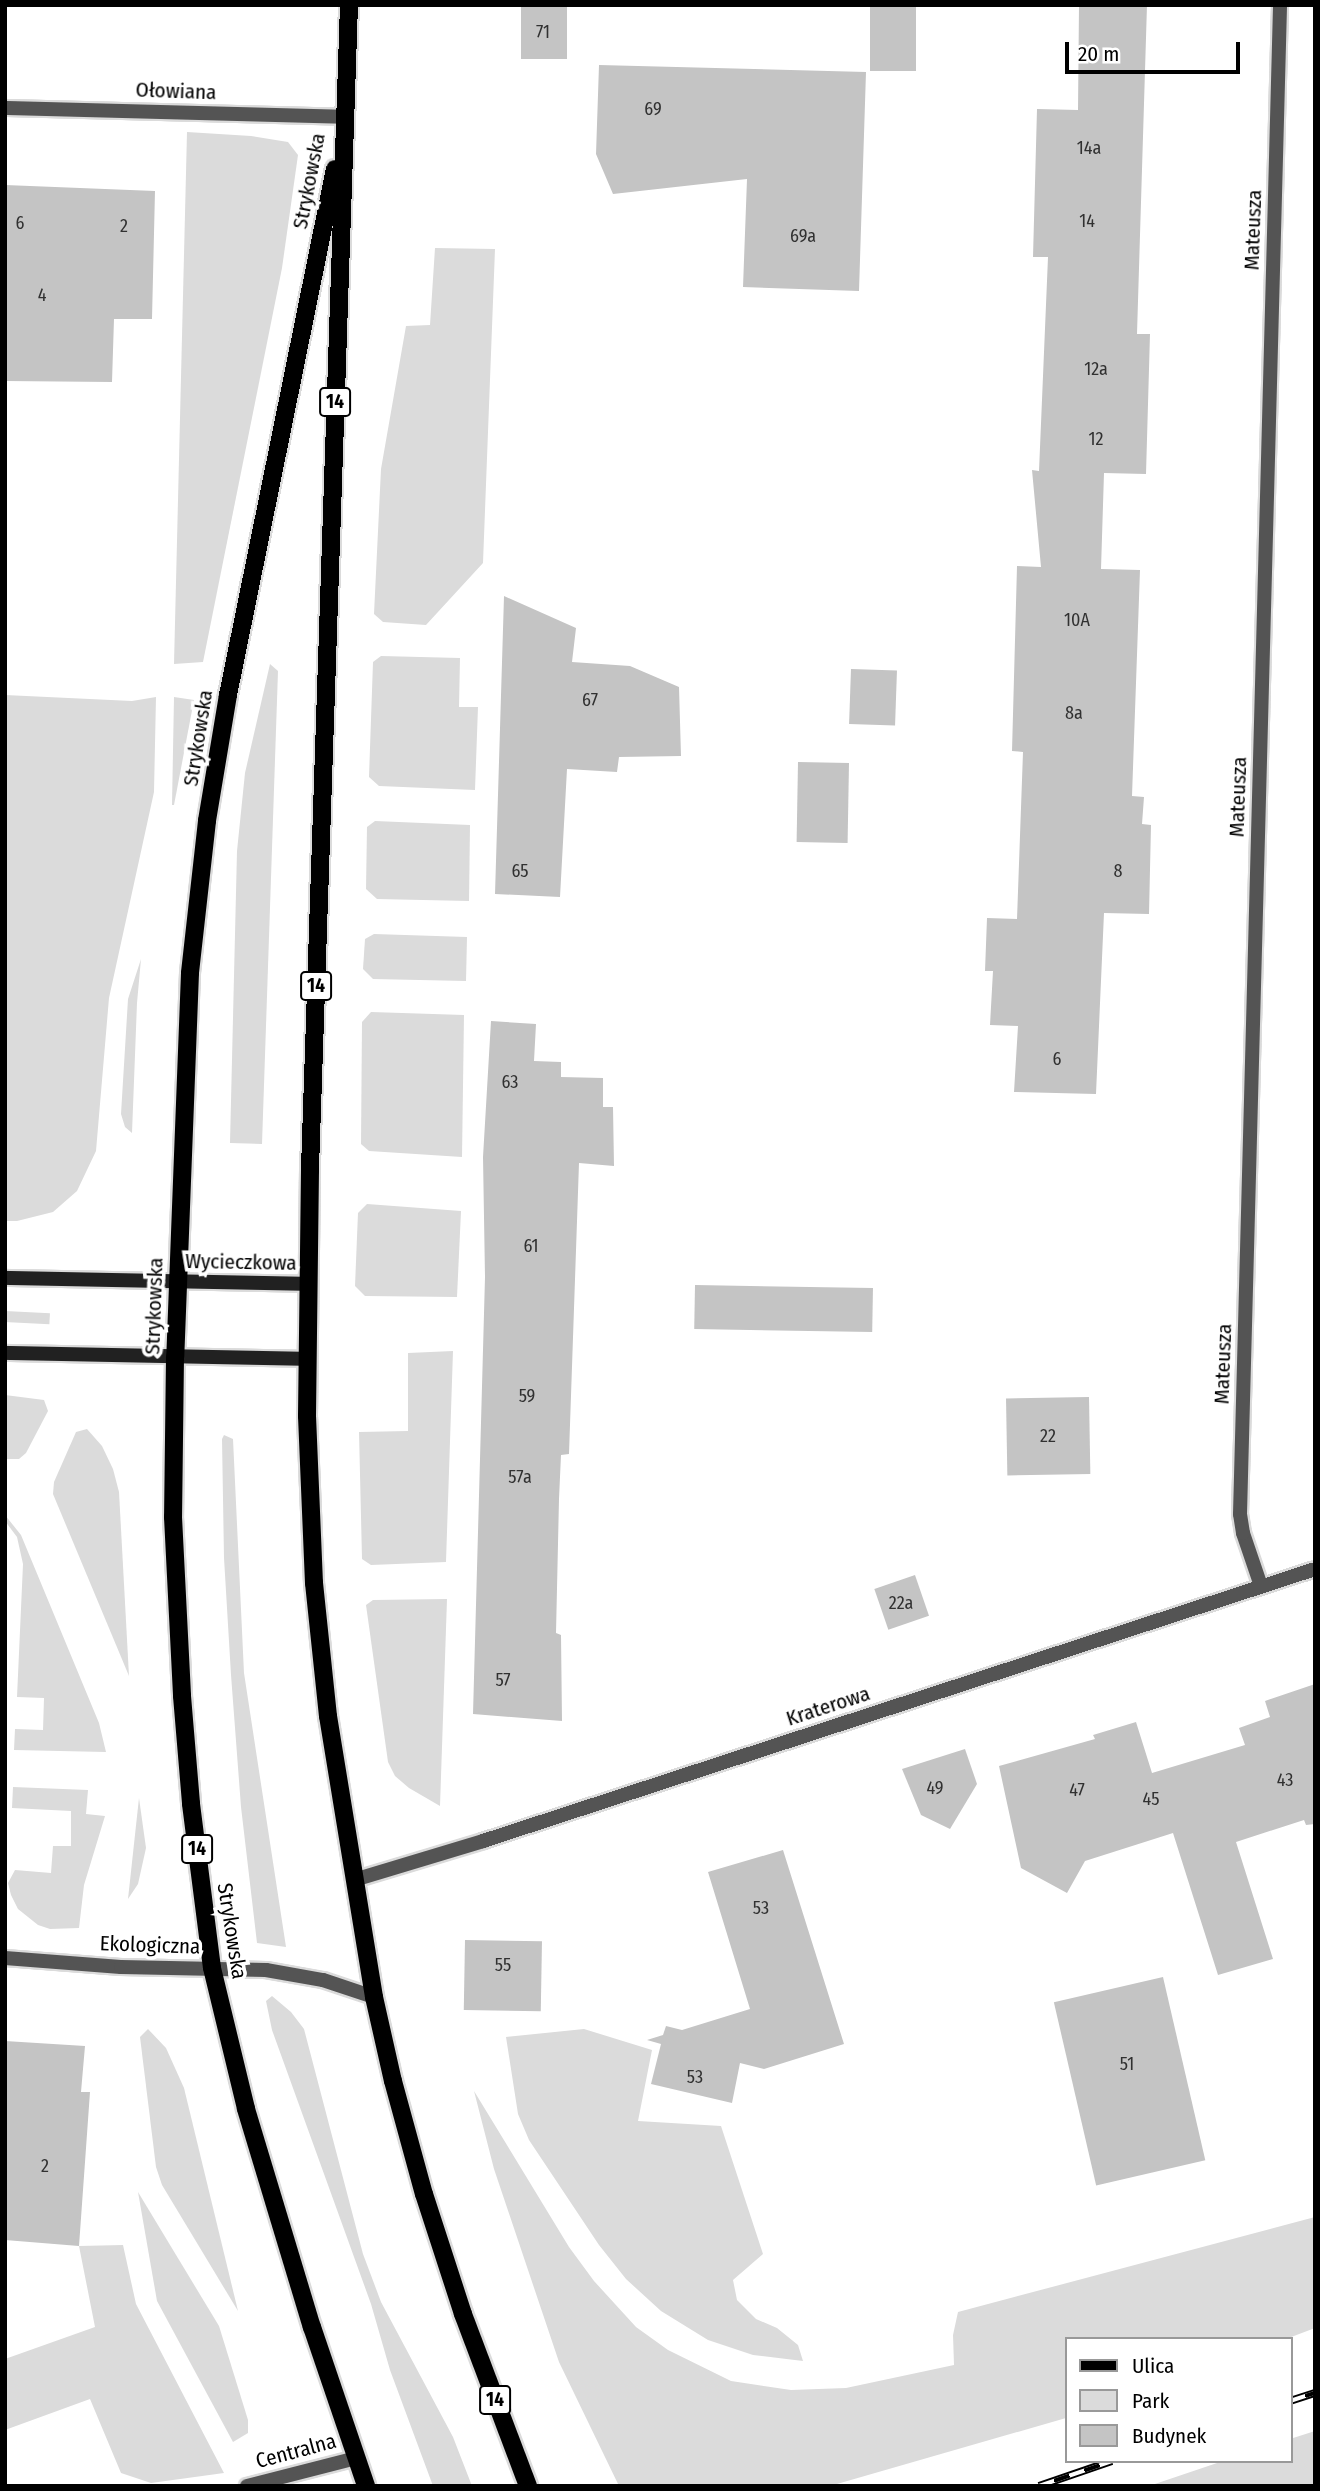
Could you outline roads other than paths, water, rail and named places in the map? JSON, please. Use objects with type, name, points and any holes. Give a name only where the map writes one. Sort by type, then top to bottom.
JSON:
[{"type":"main road","name":"Strykowska","points":[[349,5],[308,1284],[307,1359],[314,1583],[328,1716],[374,1997],[424,2194],[468,2326],[528,2486]]},
{"type":"main road","name":"Strykowska","points":[[345,117],[228,695],[207,821],[190,974],[175,1357],[173,1517],[182,1696],[191,1804],[212,1968],[246,2109],[312,2327],[366,2486]]},
{"type":"street","name":"Mateusza","points":[[1261,1586],[1243,1533],[1240,1514],[1280,5]]},
{"type":"street","name":"Ołowiana","points":[[5,108],[345,117]]},
{"type":"street","name":"Wycieczkowa","points":[[5,1278],[308,1284]]},
{"type":"street","points":[[5,1353],[307,1359]]},
{"type":"street","name":"Kraterowa","points":[[354,1880],[483,1841],[1315,1569]]},
{"type":"street","name":"Ekologiczna","points":[[5,1958],[121,1966],[266,1970],[300,1976],[374,1997]]},
{"type":"street","name":"Centralna","points":[[247,2486],[356,2458]]},
{"type":"railway","points":[[1292,2400],[1315,2393]]},
{"type":"railway","points":[[1039,2486],[1106,2463]]}]
